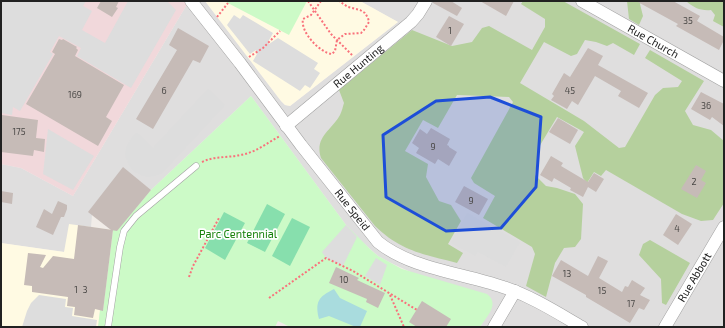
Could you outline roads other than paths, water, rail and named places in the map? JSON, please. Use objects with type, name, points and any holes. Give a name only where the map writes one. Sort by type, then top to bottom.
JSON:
[{"type":"street","name":"Rue Speid","points":[[191,1],[240,63],[288,128],[378,242],[389,250],[413,261],[515,291],[535,300],[582,327]]},
{"type":"street","name":"Rue Hunting","points":[[288,128],[411,22],[426,1]]},
{"type":"street","name":"Rue Church","points":[[582,1],[724,81]]},
{"type":"street","name":"Rue Abbott","points":[[665,327],[724,226]]},
{"type":"street","points":[[494,327],[515,291]]},
{"type":"lane","points":[[108,327],[120,247],[124,231],[136,216],[196,166]]},
{"type":"water","points":[[334,289],[340,298],[367,311],[360,327],[356,327],[329,316],[319,319],[317,308],[319,301],[324,295]]},
{"type":"park label","name":"Parc Centennial","points":[[238,234]]}]
